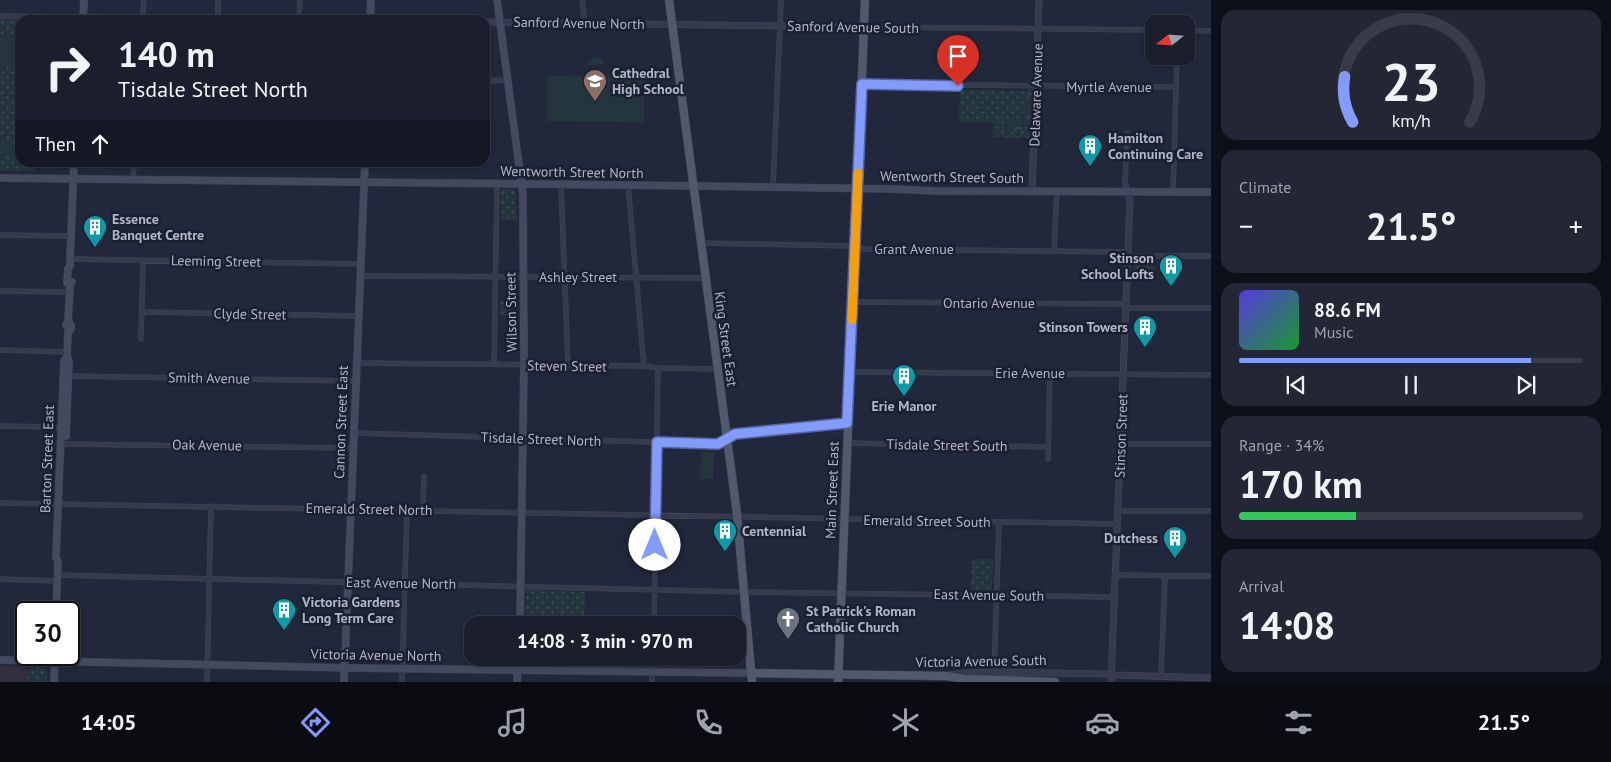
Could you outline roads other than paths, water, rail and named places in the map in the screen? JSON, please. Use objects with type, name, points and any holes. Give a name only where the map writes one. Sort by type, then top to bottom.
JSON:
[{"type":"main road","points":[[83,15],[84,0]]},
{"type":"main road","points":[[370,15],[371,0]]},
{"type":"main road","name":"Wilson Street","points":[[497,0],[522,184],[524,365],[520,616]]},
{"type":"main road","name":"King Street East","points":[[669,0],[737,518],[752,682]]},
{"type":"main road","name":"Main Street East","points":[[838,678],[865,0]]},
{"type":"main road","name":"Barton Street East","points":[[56,601],[58,562],[56,557],[66,376],[64,361],[67,354],[68,332],[71,329],[71,324],[68,321],[73,269],[70,262],[74,167]]},
{"type":"main road","name":"Cannon Street East","points":[[344,682],[365,167]]},
{"type":"main road","name":"Wentworth Street North","points":[[0,178],[693,186]]},
{"type":"main road","name":"Wentworth Street South","points":[[693,186],[857,188],[924,191],[1211,192]]},
{"type":"main road","name":"Victoria Avenue North","points":[[0,660],[15,659]]},
{"type":"main road","name":"Victoria Avenue North","points":[[80,659],[208,665],[345,668],[751,673]]},
{"type":"main road","points":[[54,682],[55,666]]},
{"type":"main road","points":[[518,666],[518,682]]},
{"type":"main road","name":"Victoria Avenue South","points":[[751,673],[838,678],[947,676]]},
{"type":"main road","points":[[947,676],[964,679],[1055,682]]},
{"type":"street","points":[[142,15],[144,0]]},
{"type":"street","points":[[218,0],[218,15]]},
{"type":"street","points":[[299,15],[300,0]]},
{"type":"street","points":[[582,0],[585,23]]},
{"type":"street","points":[[773,188],[781,0]]},
{"type":"street","name":"Delaware Avenue","points":[[1032,190],[1040,0]]},
{"type":"street","points":[[0,16],[15,17]]},
{"type":"street","name":"Sanford Avenue North","points":[[490,22],[672,24]]},
{"type":"street","name":"Sanford Avenue South","points":[[672,24],[1145,30]]},
{"type":"street","points":[[1195,30],[1211,30]]},
{"type":"street","points":[[1172,191],[1177,65]]},
{"type":"street","points":[[490,81],[507,80]]},
{"type":"street","name":"Myrtle Avenue","points":[[862,84],[1176,87]]},
{"type":"street","points":[[1127,133],[1125,183],[1128,191]]},
{"type":"street","points":[[133,179],[134,167]]},
{"type":"street","points":[[494,364],[497,184]]},
{"type":"street","points":[[561,184],[568,366]]},
{"type":"street","points":[[628,185],[644,366]]},
{"type":"street","points":[[1054,250],[1057,190]]},
{"type":"street","name":"Stinson Street","points":[[1111,682],[1130,200],[1128,191]]},
{"type":"street","points":[[0,235],[72,236]]},
{"type":"street","name":"Grant Avenue","points":[[701,243],[856,246],[864,249],[1054,250],[1211,256]]},
{"type":"street","points":[[141,339],[143,260]]},
{"type":"street","name":"Leeming Street","points":[[70,262],[143,260],[360,264]]},
{"type":"street","name":"Ashley Street","points":[[360,276],[706,278]]},
{"type":"street","points":[[0,291],[70,289]]},
{"type":"street","name":"Ontario Avenue","points":[[853,302],[1211,308]]},
{"type":"street","name":"Clyde Street","points":[[141,312],[358,316]]},
{"type":"street","points":[[0,350],[67,354]]},
{"type":"street","name":"Steven Street","points":[[356,363],[644,366],[718,369]]},
{"type":"street","points":[[654,616],[658,368]]},
{"type":"street","name":"Erie Avenue","points":[[850,372],[1211,375]]},
{"type":"street","points":[[1048,459],[1050,374]]},
{"type":"street","name":"Smith Avenue","points":[[66,376],[355,381]]},
{"type":"street","points":[[727,440],[735,434],[847,423]]},
{"type":"street","points":[[0,426],[54,427],[64,430]]},
{"type":"street","name":"Tisdale Street North","points":[[353,433],[718,444],[727,440]]},
{"type":"street","name":"Oak Avenue","points":[[63,444],[353,448]]},
{"type":"street","name":"Tisdale Street South","points":[[846,444],[1048,447]]},
{"type":"street","points":[[1121,444],[1211,444]]},
{"type":"street","points":[[423,510],[424,476]]},
{"type":"street","name":"Emerald Street North","points":[[0,503],[408,509],[737,518]]},
{"type":"street","points":[[207,682],[211,506]]},
{"type":"street","points":[[402,682],[408,509]]},
{"type":"street","points":[[1118,511],[1211,511]]},
{"type":"street","name":"Emerald Street South","points":[[737,518],[1117,524]]},
{"type":"street","points":[[994,672],[999,522]]},
{"type":"street","points":[[1115,575],[1211,576]]},
{"type":"street","points":[[1161,676],[1165,576]]},
{"type":"street","name":"East Avenue North","points":[[0,579],[209,579],[744,592]]},
{"type":"street","name":"East Avenue South","points":[[744,592],[1114,597]]},
{"type":"street","points":[[652,682],[653,666]]},
{"type":"street","name":"Victoria Avenue South","points":[[947,676],[963,673],[994,672],[1111,674],[1161,676],[1195,680],[1211,678]]},
{"type":"place","name":"Cathedral High School","points":[[595,102]]},
{"type":"place","name":"Hamilton Continuing Care","points":[[1090,167]]},
{"type":"place","name":"Essence Banquet Centre","points":[[95,248]]},
{"type":"place","name":"Stinson School Lofts","points":[[1171,287]]},
{"type":"place","name":"Stinson Towers","points":[[1145,348]]},
{"type":"place","name":"Erie Manor","points":[[904,397]]},
{"type":"place","name":"Centennial","points":[[725,552]]},
{"type":"place","name":"Dutchess","points":[[1175,559]]},
{"type":"place","name":"Victoria Gardens Long Term Care","points":[[284,631]]},
{"type":"place","name":"St Patrick's Roman Catholic Church","points":[[788,640]]}]
